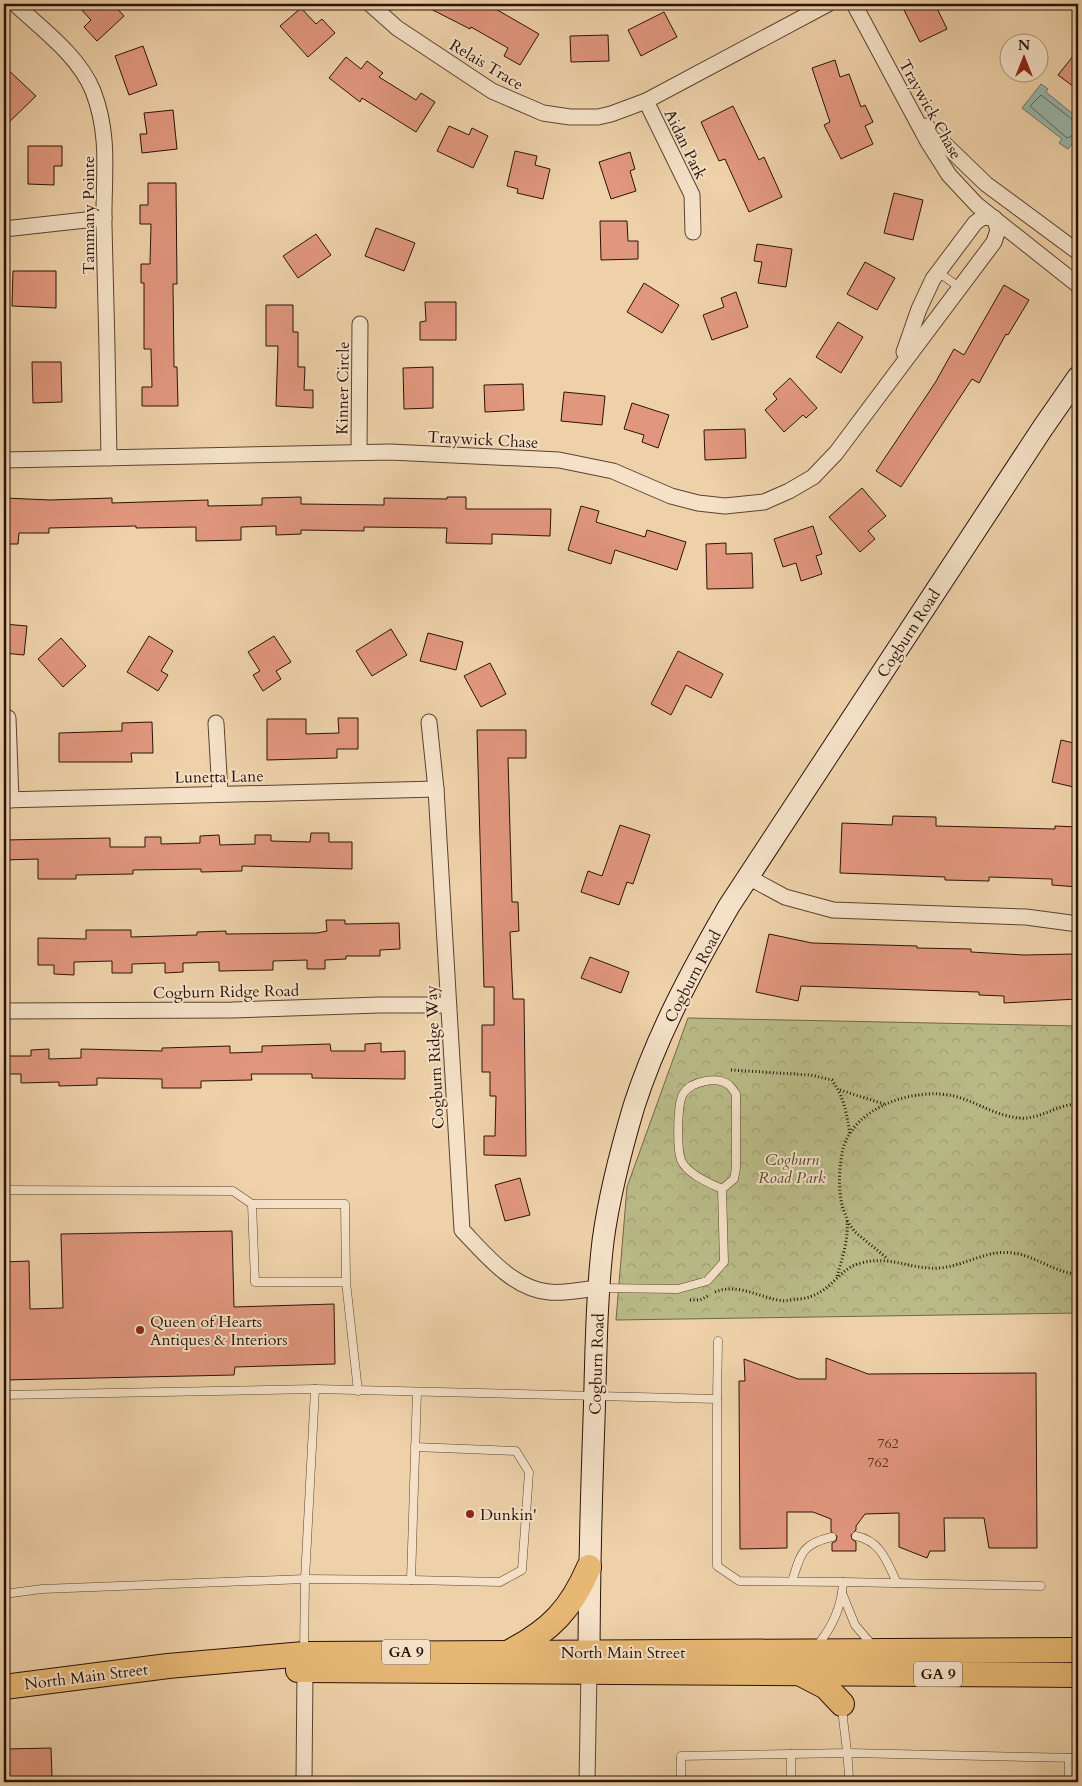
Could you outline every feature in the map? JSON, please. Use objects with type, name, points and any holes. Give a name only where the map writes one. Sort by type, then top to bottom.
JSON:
[{"type":"main road","points":[[509,1652],[543,1632],[558,1619],[579,1589],[589,1567]]},
{"type":"main road","name":"North Main Street","points":[[304,1662],[588,1662],[812,1651],[1078,1650]]},
{"type":"main road","name":"North Main Street","points":[[4,1686],[168,1666],[304,1662],[509,1652],[588,1662],[797,1673],[826,1687],[842,1687]]},
{"type":"main road","name":"GA 9","points":[[842,1687],[1078,1674]]},
{"type":"street","name":"Tammany Pointe","points":[[15,4],[60,46],[78,67],[92,91],[106,144],[104,218],[109,458]]},
{"type":"street","name":"Relais Trace","points":[[370,4],[397,28],[447,59],[468,77],[492,91],[543,112],[570,117],[598,117],[624,111],[646,102],[828,4]]},
{"type":"street","name":"Traywick Chase","points":[[854,4],[910,108],[949,175],[959,188],[1078,285]]},
{"type":"street","name":"Aidan Park","points":[[646,102],[692,195],[693,232]]},
{"type":"street","points":[[910,108],[966,166],[1007,200],[1078,252]]},
{"type":"street","points":[[994,218],[1007,200]]},
{"type":"street","name":"Traywick Chase","points":[[895,372],[924,297],[938,272],[975,223],[983,217],[994,218]]},
{"type":"street","points":[[4,229],[104,218]]},
{"type":"street","name":"Traywick Chase","points":[[4,460],[390,452],[559,460],[613,472],[671,496],[698,503],[725,506],[764,502],[813,477],[836,453],[994,242],[998,230],[994,218]]},
{"type":"street","name":"Kinner Circle","points":[[359,452],[360,324]]},
{"type":"street","name":"Cogburn Road","points":[[588,1662],[596,1324],[604,1241],[614,1182],[634,1106],[658,1041],[688,978],[748,877],[1078,377]]},
{"type":"street","points":[[7,800],[8,718]]},
{"type":"street","name":"Cogburn Ridge Way","points":[[429,722],[436,789],[462,1230],[499,1269],[522,1283],[548,1292],[600,1288]]},
{"type":"street","points":[[216,723],[220,793]]},
{"type":"street","name":"Lunetta Lane","points":[[7,800],[220,793],[436,789]]},
{"type":"street","points":[[748,877],[785,897],[833,910],[1026,917],[1078,924]]},
{"type":"street","name":"Cogburn Ridge Road","points":[[4,1011],[448,1005]]},
{"type":"street","points":[[304,1662],[304,1782]]},
{"type":"street","points":[[588,1662],[588,1778]]},
{"type":"lane","points":[[938,272],[959,287]]},
{"type":"lane","points":[[713,1080],[728,1084],[736,1094],[736,1168],[734,1179],[722,1189],[698,1177],[681,1161],[679,1107],[683,1094],[697,1083],[713,1080]]},
{"type":"lane","points":[[600,1288],[678,1288],[707,1281],[724,1262],[722,1189]]},
{"type":"lane","points":[[4,1190],[233,1191],[252,1204],[345,1204],[346,1282],[358,1391]]},
{"type":"lane","points":[[252,1204],[255,1282],[346,1282]]},
{"type":"lane","points":[[718,1341],[717,1566],[739,1581],[1041,1586]]},
{"type":"lane","points":[[304,1662],[305,1579],[315,1389]]},
{"type":"lane","points":[[4,1395],[315,1389],[717,1399]]},
{"type":"lane","points":[[411,1580],[418,1392]]},
{"type":"lane","points":[[4,1594],[42,1590],[305,1579],[500,1582],[522,1570],[528,1472],[516,1450],[416,1447]]},
{"type":"lane","points":[[856,1536],[868,1538],[883,1554],[897,1583]]},
{"type":"lane","points":[[792,1581],[802,1551],[816,1540],[832,1537]]},
{"type":"lane","points":[[812,1651],[830,1629],[842,1593],[843,1582]]},
{"type":"lane","points":[[842,1593],[855,1625],[878,1651]]},
{"type":"lane","points":[[842,1687],[844,1732],[849,1753],[848,1782]]},
{"type":"lane","points":[[681,1782],[681,1756],[849,1753],[1078,1758]]},
{"type":"lane","points":[[791,1754],[791,1782]]},
{"type":"lane","points":[[1069,1758],[1069,1782]]},
{"type":"path","points":[[726,1070],[810,1075],[832,1080],[840,1090],[846,1109],[850,1135]]},
{"type":"path","points":[[840,1090],[885,1105]]},
{"type":"path","points":[[837,1277],[842,1257],[846,1220],[839,1189],[844,1148],[853,1129],[874,1110],[897,1099],[929,1094],[954,1096],[998,1114],[1021,1118],[1045,1114],[1078,1104]]},
{"type":"path","points":[[846,1220],[855,1232],[888,1259]]},
{"type":"path","points":[[684,1301],[700,1300],[728,1288],[779,1301],[807,1298],[827,1290],[837,1277],[859,1263],[888,1259],[914,1266],[940,1268],[996,1252],[1014,1253],[1036,1259],[1053,1268],[1078,1274]]},
{"type":"green space","name":"Cogburn Road Park","points":[[688,1018],[1078,1026],[1078,1313],[616,1320],[627,1187]]},
{"type":"water","points":[[1041,84],[1048,89],[1046,92],[1078,118],[1078,136],[1068,149],[1059,143],[1062,139],[1022,108]]},
{"type":"building","points":[[76,4],[113,4],[124,16],[97,41],[84,27],[91,20]]},
{"type":"building","points":[[421,4],[487,4],[539,34],[520,65],[504,56],[508,48],[471,27],[470,29]]},
{"type":"building","points":[[901,4],[935,4],[947,29],[920,42]]},
{"type":"building","points":[[301,8],[316,24],[322,19],[335,33],[308,57],[280,26]]},
{"type":"building","points":[[664,12],[677,37],[641,56],[628,30]]},
{"type":"building","points":[[608,35],[609,61],[571,62],[570,36]]},
{"type":"building","points":[[143,46],[157,85],[129,95],[115,56]]},
{"type":"building","points":[[1078,50],[1078,90],[1058,75]]},
{"type":"building","points":[[346,57],[361,69],[367,61],[383,73],[379,77],[416,100],[421,93],[435,102],[416,132],[362,98],[360,102],[329,78]]},
{"type":"building","points":[[835,60],[840,77],[849,74],[861,107],[865,105],[873,122],[865,126],[873,144],[841,159],[824,125],[830,122],[812,68]]},
{"type":"building","points":[[4,66],[36,96],[4,127]]},
{"type":"building","points":[[733,106],[759,160],[764,157],[782,197],[749,212],[725,159],[719,161],[701,122]]},
{"type":"building","points":[[173,110],[177,149],[142,153],[140,134],[147,134],[144,113]]},
{"type":"building","points":[[449,126],[469,135],[472,128],[488,136],[473,168],[437,151]]},
{"type":"building","points":[[28,146],[62,146],[62,166],[54,166],[54,185],[28,184]]},
{"type":"building","points":[[515,151],[537,156],[535,165],[550,169],[543,199],[517,193],[518,189],[507,186]]},
{"type":"building","points":[[630,152],[635,169],[630,171],[636,191],[611,199],[599,162]]},
{"type":"building","points":[[148,183],[176,183],[177,284],[173,284],[174,367],[177,367],[178,406],[142,406],[142,387],[152,387],[151,349],[144,349],[144,283],[141,283],[141,264],[150,264],[151,224],[140,224],[140,205],[148,205]]},
{"type":"building","points":[[894,193],[923,200],[913,240],[884,233]]},
{"type":"building","points":[[600,221],[627,221],[628,241],[638,241],[638,259],[601,260]]},
{"type":"building","points":[[376,228],[415,243],[404,271],[365,256]]},
{"type":"building","points":[[316,234],[331,255],[298,278],[283,256]]},
{"type":"building","points":[[757,244],[792,249],[786,287],[758,283],[762,262],[754,261]]},
{"type":"building","points":[[865,262],[895,278],[877,310],[847,294]]},
{"type":"building","points":[[13,271],[56,271],[56,308],[12,306]]},
{"type":"building","points":[[644,283],[679,305],[662,333],[627,312]]},
{"type":"building","points":[[1004,285],[1029,300],[1008,335],[1006,334],[979,383],[972,379],[901,487],[876,471],[935,383],[954,349],[964,355]]},
{"type":"building","points":[[736,292],[748,327],[712,340],[703,315],[724,307],[721,298]]},
{"type":"building","points":[[425,302],[456,302],[456,340],[420,340],[420,322],[426,321]]},
{"type":"building","points":[[266,305],[293,305],[293,332],[298,332],[298,367],[305,367],[304,390],[313,390],[313,408],[276,406],[278,346],[266,346]]},
{"type":"building","points":[[838,322],[863,337],[841,373],[816,357]]},
{"type":"building","points":[[32,362],[61,362],[62,402],[33,403]]},
{"type":"building","points":[[433,367],[433,408],[404,409],[403,368]]},
{"type":"building","points":[[790,378],[817,408],[806,418],[803,415],[784,432],[765,410],[777,399],[773,394]]},
{"type":"building","points":[[523,384],[524,410],[485,412],[484,385]]},
{"type":"building","points":[[564,392],[605,396],[602,425],[561,421]]},
{"type":"building","points":[[632,403],[669,415],[658,448],[642,442],[644,435],[624,429]]},
{"type":"building","points":[[745,429],[746,458],[705,460],[704,430]]},
{"type":"building","points":[[862,488],[886,516],[868,531],[875,539],[860,552],[829,517]]},
{"type":"building","points":[[301,497],[301,504],[384,505],[384,498],[447,499],[447,497],[466,497],[466,509],[551,509],[550,536],[492,534],[492,544],[446,543],[447,528],[364,527],[364,531],[301,530],[301,534],[276,535],[276,526],[241,527],[241,540],[196,541],[196,527],[136,528],[136,526],[49,528],[49,533],[19,533],[18,544],[4,544],[5,498],[50,500],[112,498],[112,503],[208,500],[208,506],[262,505],[262,498]]},
{"type":"building","points":[[581,506],[599,511],[596,522],[645,537],[647,530],[686,542],[677,570],[615,550],[611,564],[568,550]]},
{"type":"building","points":[[813,526],[822,554],[816,556],[822,574],[801,581],[796,563],[783,567],[774,539]]},
{"type":"building","points":[[726,543],[726,554],[752,553],[753,588],[707,589],[706,544]]},
{"type":"building","points":[[4,624],[27,626],[24,655],[4,653]]},
{"type":"building","points":[[391,629],[407,655],[372,676],[356,651]]},
{"type":"building","points":[[428,633],[463,642],[456,670],[420,661]]},
{"type":"building","points":[[149,636],[173,651],[161,671],[168,675],[158,691],[127,672]]},
{"type":"building","points":[[274,636],[291,662],[276,671],[281,679],[263,691],[253,675],[260,671],[248,652]]},
{"type":"building","points":[[61,638],[86,666],[63,687],[38,659]]},
{"type":"building","points":[[678,651],[723,674],[711,698],[686,685],[671,715],[651,704]]},
{"type":"building","points":[[490,663],[506,694],[481,707],[464,676]]},
{"type":"building","points":[[338,718],[358,718],[358,749],[337,749],[337,758],[267,760],[267,719],[306,719],[306,734],[339,733]]},
{"type":"building","points":[[152,722],[153,753],[131,753],[132,762],[59,762],[59,733],[122,731],[122,723]]},
{"type":"building","points":[[477,730],[526,730],[526,758],[508,758],[512,902],[518,902],[519,931],[510,932],[513,999],[524,999],[526,1156],[484,1155],[484,1136],[495,1136],[496,1096],[490,1096],[490,1072],[482,1072],[482,1025],[494,1025],[494,987],[484,987]]},
{"type":"building","points":[[1061,740],[1078,744],[1078,788],[1052,782]]},
{"type":"building","points":[[893,816],[936,817],[936,826],[1055,829],[1055,826],[1078,827],[1078,887],[1052,885],[1052,879],[989,877],[989,881],[945,880],[945,877],[840,873],[842,823],[892,825]]},
{"type":"building","points":[[620,825],[650,835],[633,884],[627,882],[619,905],[581,892],[588,871],[602,876]]},
{"type":"building","points":[[311,833],[329,833],[329,842],[352,842],[352,869],[242,866],[242,871],[201,872],[201,869],[133,870],[133,874],[76,875],[76,879],[38,879],[38,859],[4,860],[4,840],[110,838],[110,847],[145,847],[145,837],[161,837],[161,844],[200,843],[200,836],[219,835],[220,845],[255,844],[255,835],[271,835],[271,841],[310,842]]},
{"type":"building","points":[[326,920],[345,920],[345,924],[399,923],[400,949],[380,950],[380,956],[346,956],[346,959],[325,960],[325,969],[307,969],[307,960],[273,961],[273,970],[219,971],[219,962],[183,963],[183,972],[165,973],[165,963],[132,964],[132,973],[112,973],[112,961],[74,962],[74,975],[54,974],[54,965],[38,965],[38,938],[86,939],[86,930],[131,930],[131,937],[197,935],[197,932],[226,931],[226,934],[317,933],[327,931]]},
{"type":"building","points":[[769,934],[812,943],[971,949],[971,952],[1024,955],[1075,954],[1077,999],[1004,1003],[1004,996],[979,995],[979,992],[801,986],[798,1001],[756,992]]},
{"type":"building","points":[[590,957],[629,972],[621,993],[581,978]]},
{"type":"building","points":[[381,1043],[381,1052],[405,1051],[405,1079],[312,1078],[312,1074],[251,1074],[252,1080],[201,1081],[201,1088],[162,1088],[162,1079],[97,1078],[97,1085],[59,1086],[59,1082],[21,1083],[21,1074],[9,1074],[8,1056],[31,1056],[31,1050],[49,1049],[49,1059],[81,1058],[81,1049],[162,1051],[162,1048],[230,1046],[230,1053],[262,1052],[262,1046],[330,1044],[331,1051],[365,1051],[365,1044]]},
{"type":"building","points":[[520,1178],[530,1215],[505,1221],[495,1185]]},
{"type":"building","points":[[232,1231],[234,1307],[334,1304],[335,1364],[235,1367],[234,1375],[4,1380],[4,1262],[29,1261],[30,1309],[63,1308],[61,1234]]},
{"type":"building","points":[[826,1358],[868,1374],[1036,1373],[1037,1548],[989,1548],[984,1518],[944,1518],[945,1551],[930,1551],[927,1558],[899,1547],[899,1513],[865,1514],[851,1535],[852,1539],[856,1542],[856,1551],[832,1551],[832,1543],[836,1541],[837,1536],[831,1532],[831,1519],[813,1512],[787,1512],[787,1548],[740,1549],[739,1381],[745,1381],[744,1359],[798,1379],[826,1379]]},
{"type":"building","points":[[51,1748],[52,1777],[7,1778],[6,1749]]},
{"type":"place","name":"Queen of Hearts Antiques & Interiors","points":[[140,1330]]},
{"type":"place","name":"Dunkin'","points":[[470,1514]]}]
